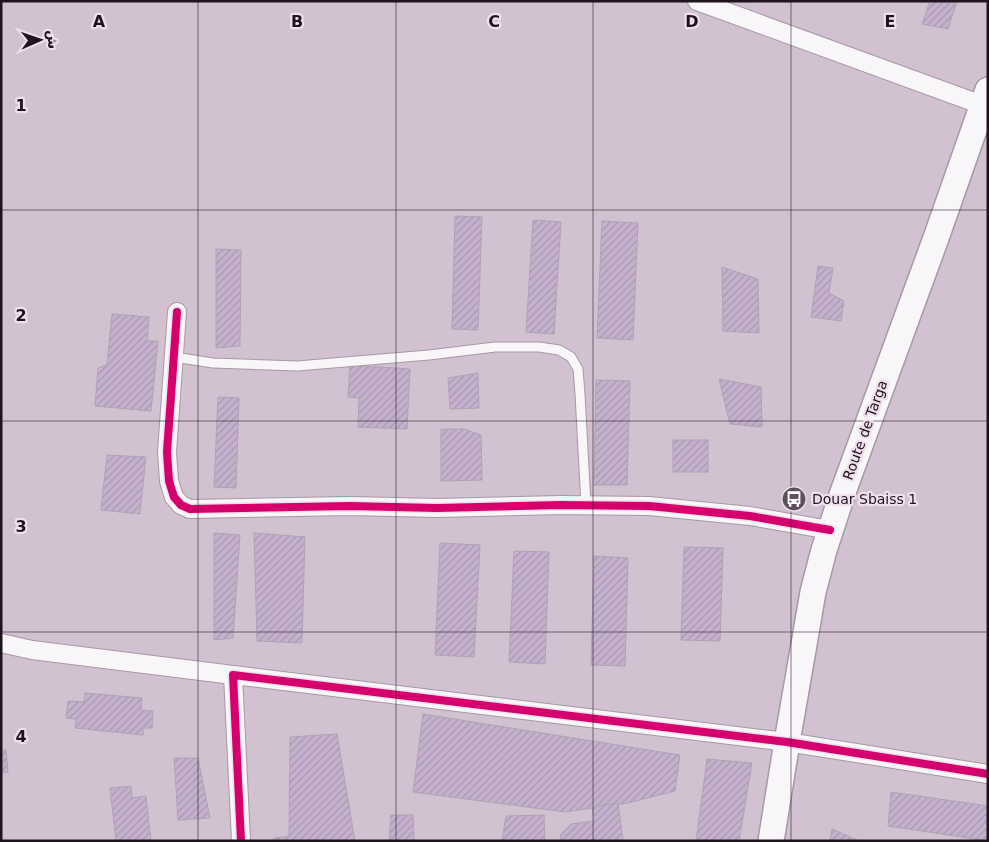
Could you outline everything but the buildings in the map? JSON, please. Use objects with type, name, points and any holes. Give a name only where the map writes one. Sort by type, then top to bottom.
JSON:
[{"type":"main road","name":"Route de Targa","points":[[771,841],[813,592],[830,530],[986,101]]},
{"type":"street","points":[[697,1],[986,101]]},
{"type":"street","points":[[178,312],[167,452],[169,481],[174,497],[181,505],[190,509],[350,506],[437,508],[586,505],[649,506],[741,516],[830,530]]},
{"type":"street","points":[[1,643],[32,650],[787,742],[988,774]]},
{"type":"street","points":[[233,674],[242,841]]},
{"type":"lane","points":[[174,357],[213,363],[297,366],[412,357],[495,347],[539,347],[559,350],[571,356],[578,369],[586,505]]},
{"type":"cycle path","points":[[177,312],[167,452],[169,481],[174,497],[181,505],[190,509],[350,506],[437,508],[560,505],[649,506],[750,516],[830,530]]},
{"type":"cycle path","points":[[241,841],[233,675],[787,742],[988,774]]},
{"type":"place","name":"Douar Sbaiss 1","points":[[794,499]]}]
